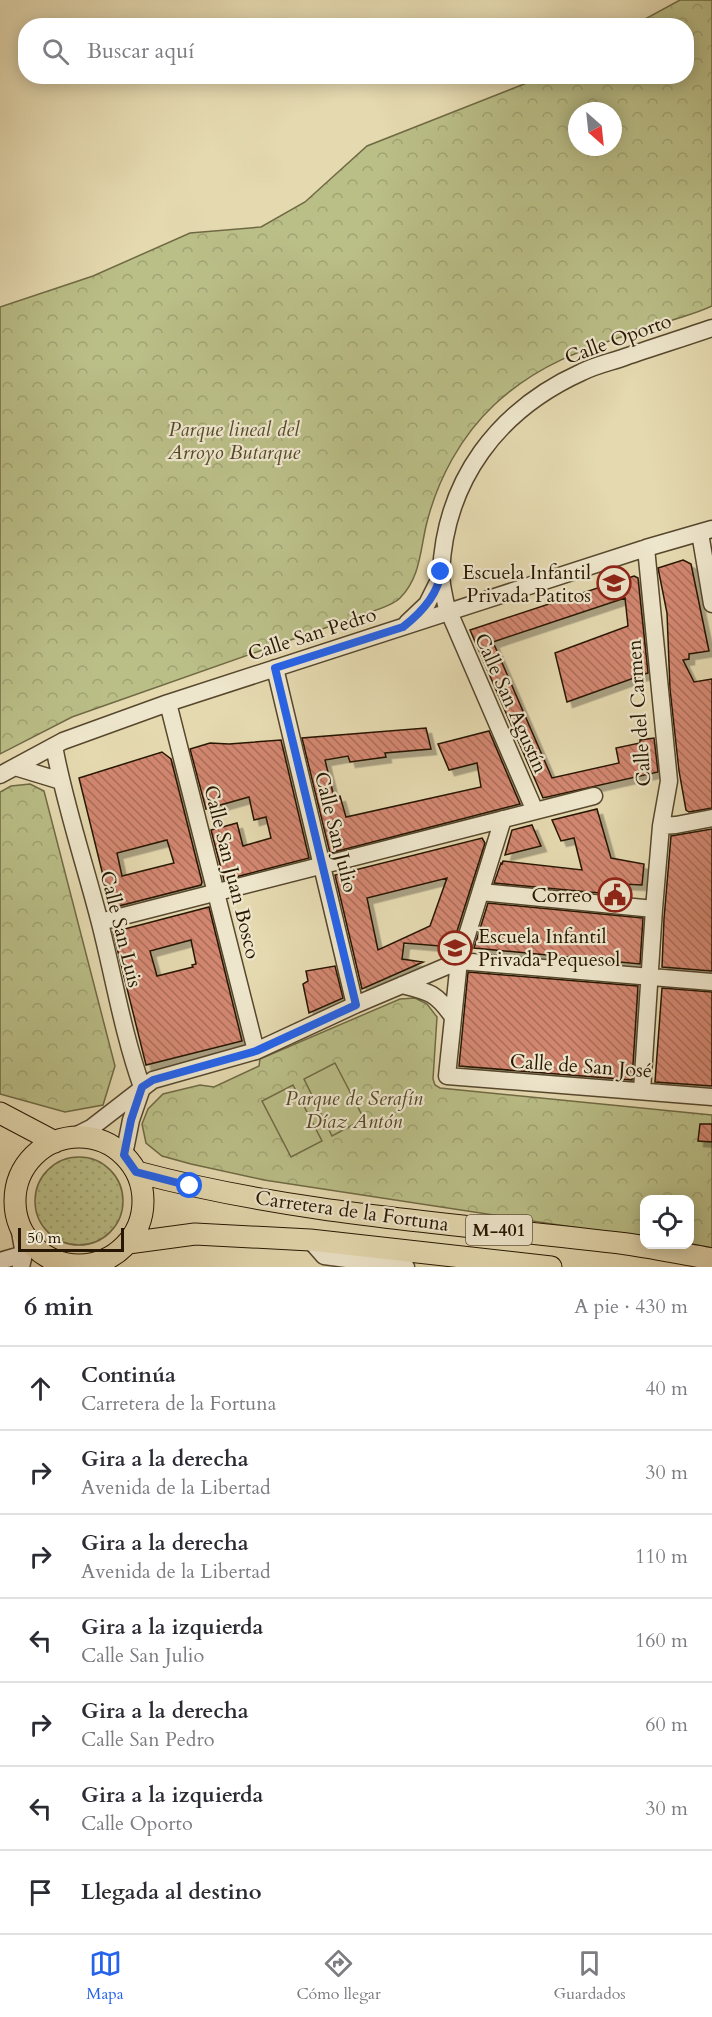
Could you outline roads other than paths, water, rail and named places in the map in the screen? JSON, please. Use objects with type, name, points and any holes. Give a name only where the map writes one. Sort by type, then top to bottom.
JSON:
[{"type":"main road","points":[[0,1113],[64,1140]]},
{"type":"main road","points":[[91,1138],[109,1144],[124,1155],[136,1172],[142,1190],[143,1209],[138,1227],[128,1243],[111,1256],[91,1264],[69,1266],[53,1260],[38,1250],[26,1237],[18,1221],[15,1196],[19,1179],[27,1164],[39,1151],[64,1140],[91,1138]]},
{"type":"main road","name":"Carretera de la Fortuna","points":[[136,1172],[200,1188],[397,1219],[629,1244],[712,1258]]},
{"type":"main road","points":[[0,1181],[15,1196]]},
{"type":"main road","name":"Carretera de la Fortuna","points":[[128,1243],[195,1234],[317,1248],[551,1267]]},
{"type":"street","name":"Calle Oporto","points":[[403,627],[427,604],[441,576],[448,525],[469,469],[481,450],[510,417],[528,402],[584,371],[712,328]]},
{"type":"street","name":"Calle San Pedro","points":[[7,771],[54,746],[168,703],[646,548],[706,531]]},
{"type":"street","points":[[706,531],[712,604]]},
{"type":"street","name":"Calle del Carmen","points":[[642,1091],[661,826],[669,781],[646,548]]},
{"type":"street","name":"Calle Oporto","points":[[441,576],[448,612]]},
{"type":"street","name":"Calle San Agustín","points":[[448,612],[535,811]]},
{"type":"street","name":"Calle San Julio","points":[[275,668],[356,1005]]},
{"type":"street","name":"Calle San Juan Bosco","points":[[168,703],[256,1051]]},
{"type":"street","name":"Calle San Luis","points":[[54,746],[61,781],[100,922],[129,1052],[142,1087]]},
{"type":"street","points":[[7,771],[61,781]]},
{"type":"street","points":[[100,922],[594,796]]},
{"type":"street","points":[[661,826],[712,818]]},
{"type":"street","points":[[453,1017],[459,961],[503,819]]},
{"type":"street","points":[[480,892],[654,909]]},
{"type":"street","points":[[64,1140],[91,1128],[153,1080],[256,1051],[459,961],[712,982]]},
{"type":"street","points":[[402,985],[431,993],[453,1017]]},
{"type":"street","name":"Calle de San José","points":[[453,1017],[447,1076],[712,1097]]},
{"type":"street","points":[[124,1155],[131,1120],[142,1087]]},
{"type":"street","points":[[0,1261],[22,1260],[18,1221]]},
{"type":"street","points":[[317,1248],[343,1267]]},
{"type":"street","points":[[317,1248],[406,1267]]},
{"type":"place","name":"Escuela Infantil Privada Patitos","points":[[614,583]]},
{"type":"place","name":"Correo","points":[[615,895]]},
{"type":"place","name":"Escuela Infantil Privada Pequesol","points":[[455,948]]},
{"type":"park label","name":"Parque lineal del Arroyo Butarque","points":[[234,440]]},
{"type":"park label","name":"Parque de Serafín Díaz Antón","points":[[354,1110]]}]
